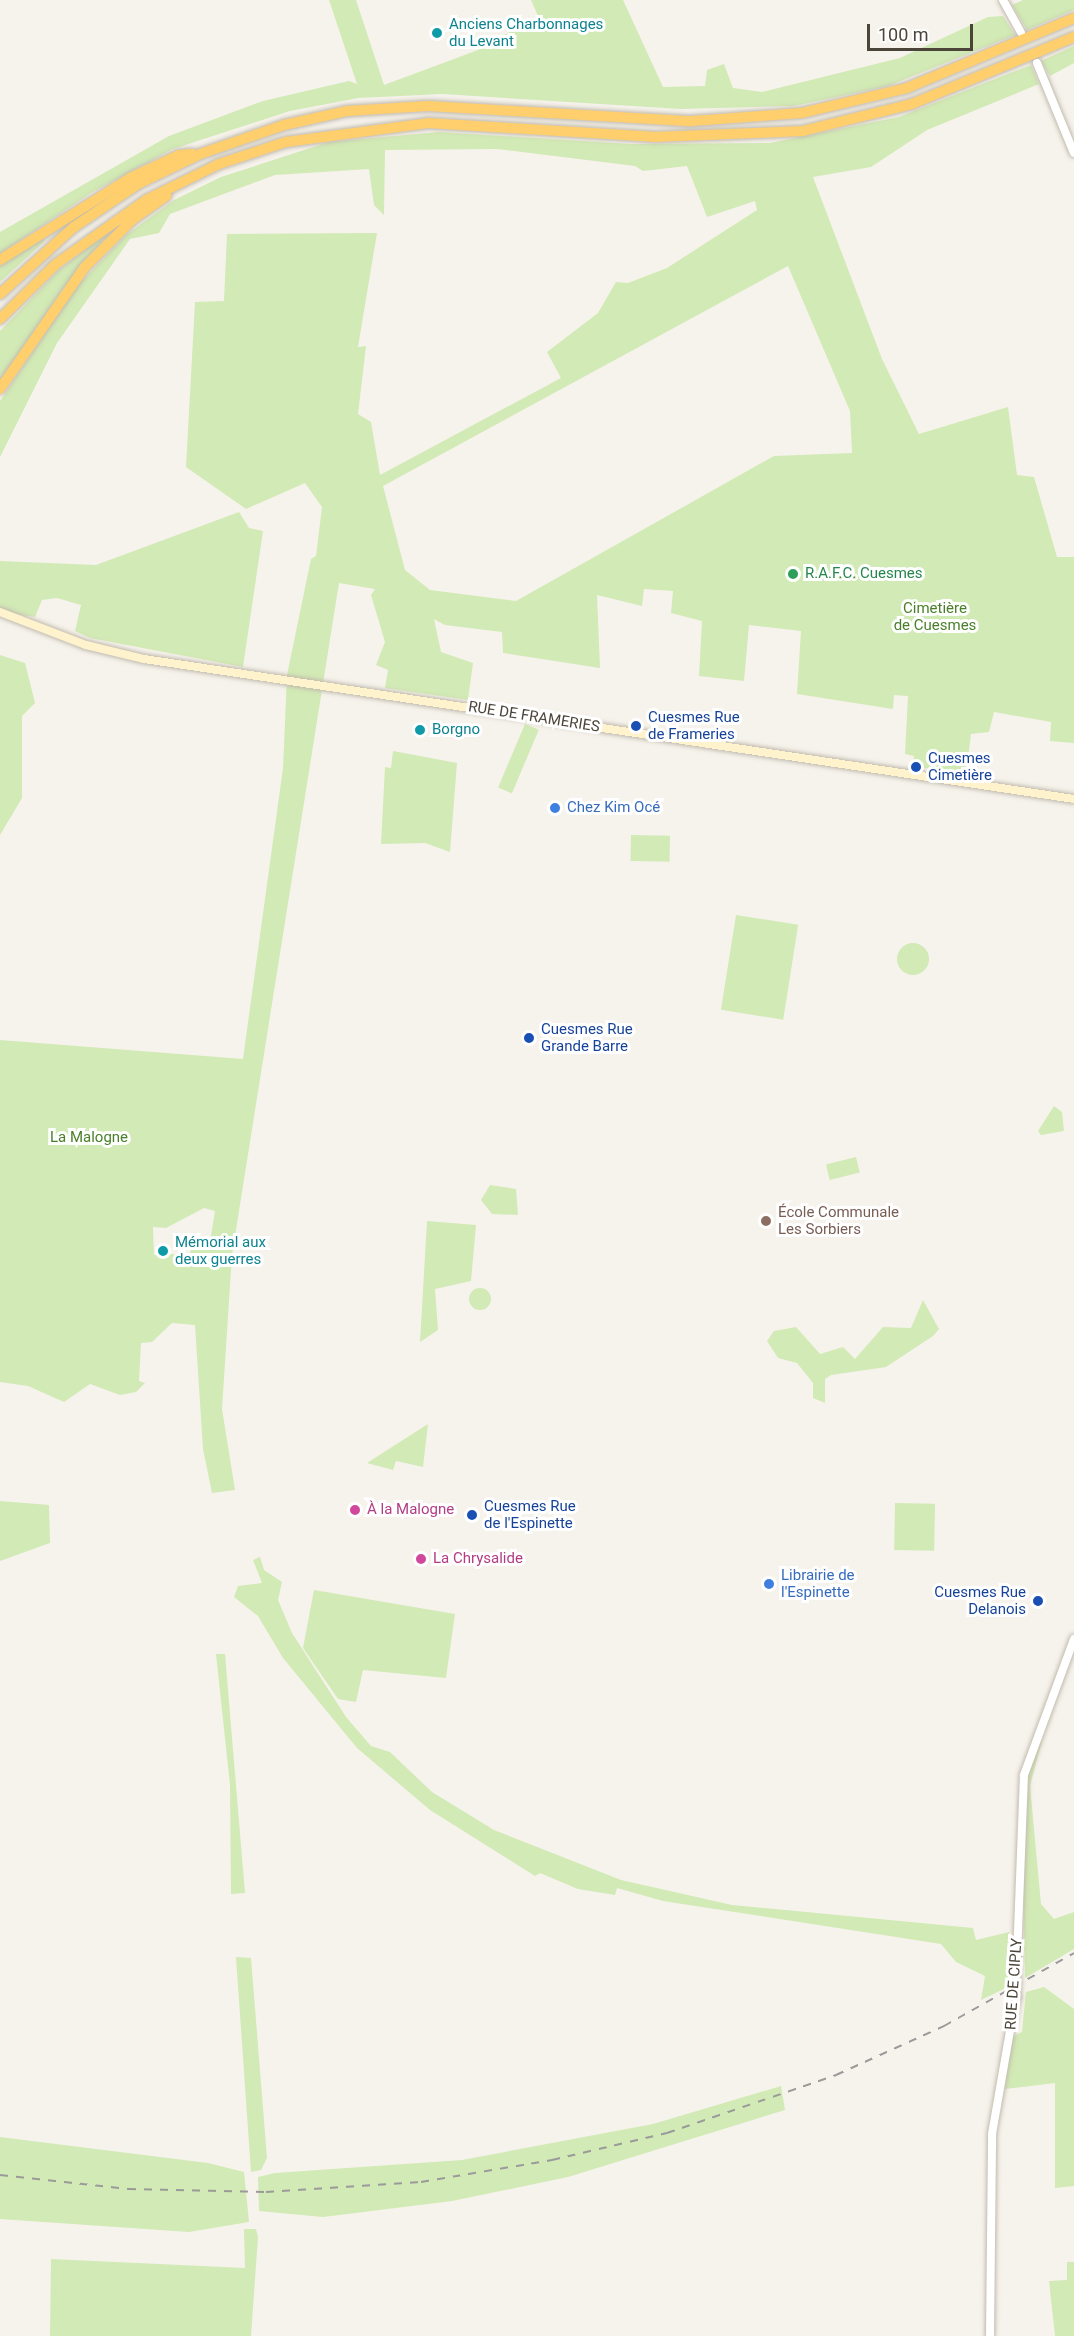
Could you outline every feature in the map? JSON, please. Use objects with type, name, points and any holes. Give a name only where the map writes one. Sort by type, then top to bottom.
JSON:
[{"type":"highway","points":[[0,294],[74,226],[138,184],[200,154],[284,125],[347,111],[387,108],[476,106],[691,121],[802,113],[907,88],[1074,18]]},
{"type":"highway","points":[[0,319],[86,239],[184,180],[253,152],[348,130],[390,125],[465,123],[654,137],[784,133],[912,104],[1074,37]]},
{"type":"highway","points":[[0,260],[130,178],[179,155],[200,154]]},
{"type":"highway","points":[[0,389],[84,268],[132,220],[184,180]]},
{"type":"main road","name":"RUE DE FRAMERIES","points":[[0,612],[86,645],[144,659],[1074,800]]},
{"type":"street","points":[[1005,3],[1021,32]]},
{"type":"street","points":[[1036,63],[1074,153]]},
{"type":"street","name":"RUE DE CIPLY","points":[[990,2336],[992,2134],[1016,1997],[1024,1774],[1074,1639]]},
{"type":"green space","points":[[329,0],[356,0],[384,85],[478,50],[538,16],[531,0],[623,0],[663,87],[705,86],[707,70],[724,64],[733,88],[762,92],[900,58],[988,17],[1003,16],[1015,35],[888,86],[794,106],[681,109],[442,94],[358,98],[290,111],[173,149],[91,193],[0,254],[0,232],[169,136],[263,101],[349,81],[357,84]]},
{"type":"green space","points":[[1023,0],[1074,0],[1074,10],[1027,30],[1012,5]]},
{"type":"green space","points":[[1074,46],[1074,63],[1050,76],[1041,61]]},
{"type":"green space","points":[[1031,65],[1039,84],[927,130],[871,167],[813,177],[882,359],[919,434],[1008,407],[1017,475],[1034,477],[1057,557],[1074,557],[1074,743],[1050,741],[1051,722],[994,712],[989,732],[971,734],[966,775],[912,766],[914,756],[905,754],[908,696],[894,695],[893,709],[797,694],[801,631],[749,625],[744,681],[699,676],[702,621],[671,613],[673,591],[644,589],[642,606],[597,595],[600,668],[503,653],[502,632],[445,625],[434,619],[441,652],[473,663],[468,700],[385,688],[388,670],[376,665],[385,642],[371,595],[375,589],[339,583],[232,1255],[222,1409],[235,1490],[212,1493],[203,1449],[195,1325],[172,1323],[152,1342],[141,1343],[139,1381],[145,1383],[136,1392],[120,1395],[90,1384],[64,1402],[28,1386],[0,1382],[0,1040],[243,1059],[283,768],[287,675],[311,559],[316,556],[322,507],[305,483],[246,509],[186,467],[195,302],[224,301],[227,234],[377,233],[358,347],[366,346],[358,414],[371,422],[380,475],[561,378],[547,352],[598,313],[616,282],[628,283],[667,268],[757,210],[755,201],[707,217],[687,166],[643,171],[635,166],[497,149],[385,150],[384,215],[374,205],[369,169],[275,175],[170,214],[159,233],[130,239],[57,343],[0,457],[0,401],[76,287],[126,235],[174,200],[221,177],[329,142],[439,132],[631,144],[770,143],[899,117]],"holes":[[[788,266],[850,411],[852,453],[774,456],[516,601],[430,590],[405,570],[383,486]],[[204,1208],[215,1211],[209,1248],[193,1246],[186,1261],[176,1254],[154,1255],[153,1227],[166,1228]]]},
{"type":"green space","points":[[114,227],[65,286],[0,382],[0,331],[58,271]]},
{"type":"green space","points":[[45,238],[44,242],[0,282],[0,265]]},
{"type":"green space","points":[[239,512],[249,528],[263,531],[243,667],[90,638],[75,631],[81,605],[57,598],[42,600],[35,617],[0,612],[0,561],[96,565]]},
{"type":"green space","points":[[0,655],[25,663],[35,703],[22,716],[22,798],[0,835]]},
{"type":"green space","points":[[525,724],[539,730],[512,793],[498,788]]},
{"type":"green space","points":[[393,751],[457,763],[450,852],[425,843],[381,844],[385,767],[391,768]]},
{"type":"green space","points":[[631,835],[670,836],[670,862],[631,861]]},
{"type":"green space","points":[[736,915],[798,925],[783,1020],[721,1010]]},
{"type":"green space","points":[[913,943],[924,948],[929,959],[924,970],[913,975],[902,970],[897,959],[902,948]]},
{"type":"green space","points":[[1054,1106],[1062,1112],[1064,1131],[1041,1135],[1038,1131]]},
{"type":"green space","points":[[856,1157],[860,1173],[830,1180],[826,1164]]},
{"type":"green space","points":[[490,1185],[516,1189],[518,1215],[492,1214],[481,1200]]},
{"type":"green space","points":[[427,1221],[476,1225],[471,1281],[435,1289],[438,1330],[420,1342]]},
{"type":"green space","points":[[480,1288],[488,1291],[491,1299],[488,1307],[480,1310],[472,1307],[469,1299],[472,1291]]},
{"type":"green space","points":[[923,1300],[939,1329],[933,1336],[886,1367],[831,1375],[825,1379],[825,1403],[813,1398],[813,1383],[797,1363],[778,1358],[767,1341],[774,1331],[796,1327],[820,1354],[843,1347],[855,1359],[883,1327],[911,1328]]},
{"type":"green space","points":[[428,1424],[423,1467],[396,1461],[393,1470],[367,1463]]},
{"type":"green space","points":[[0,1501],[49,1505],[50,1543],[0,1561]]},
{"type":"green space","points":[[895,1503],[935,1504],[934,1551],[894,1550]]},
{"type":"green space","points":[[260,1557],[264,1570],[282,1582],[278,1600],[292,1633],[346,1717],[371,1746],[390,1752],[432,1792],[494,1830],[621,1880],[732,1905],[973,1928],[976,1940],[1009,1932],[1008,1987],[981,2000],[985,1976],[956,1962],[941,1944],[663,1901],[617,1888],[615,1895],[578,1889],[540,1873],[535,1876],[430,1810],[357,1748],[283,1658],[258,1616],[234,1597],[238,1586],[262,1583],[253,1560]]},
{"type":"green space","points":[[314,1590],[455,1614],[446,1678],[363,1670],[356,1702],[338,1699],[303,1648]]},
{"type":"green space","points":[[216,1654],[225,1654],[245,1893],[231,1894],[230,1785]]},
{"type":"green space","points":[[1038,1733],[1042,1741],[1030,1786],[1041,1904],[1054,1919],[1074,1912],[1074,1949],[1025,1978],[1021,1797]]},
{"type":"green space","points":[[236,1957],[251,1958],[267,2158],[261,2170],[251,2172]]},
{"type":"green space","points":[[1044,1987],[1074,2009],[1074,2186],[1055,2188],[1055,2083],[1005,2089],[1010,2038],[1022,2032],[1026,1992]]},
{"type":"green space","points":[[781,2086],[785,2110],[568,2177],[452,2201],[323,2217],[259,2211],[258,2177],[275,2173],[462,2160],[653,2124]]},
{"type":"green space","points":[[0,2137],[208,2163],[244,2172],[249,2222],[189,2232],[0,2219]]},
{"type":"green space","points":[[244,2229],[256,2229],[258,2237],[251,2336],[50,2336],[51,2259],[245,2268]]},
{"type":"green space","points":[[1067,2262],[1074,2262],[1074,2336],[1055,2336],[1049,2281],[1067,2280]]},
{"type":"railway","points":[[0,2175],[128,2189],[266,2192],[421,2182],[552,2160],[667,2133],[836,2075],[944,2026],[1074,1953]]},
{"type":"place","name":"Anciens Charbonnages du Levant","points":[[437,33]]},
{"type":"place","name":"R.A.F.C. Cuesmes","points":[[793,574]]},
{"type":"place","name":"Cuesmes Rue de Frameries","points":[[636,726]]},
{"type":"place","name":"Borgno","points":[[420,730]]},
{"type":"place","name":"Cuesmes Cimetière","points":[[916,767]]},
{"type":"place","name":"Chez Kim Océ","points":[[555,808]]},
{"type":"place","name":"Cuesmes Rue Grande Barre","points":[[529,1038]]},
{"type":"place","name":"École Communale Les Sorbiers","points":[[766,1221]]},
{"type":"place","name":"Mémorial aux deux guerres","points":[[163,1251]]},
{"type":"place","name":"À la Malogne","points":[[355,1510]]},
{"type":"place","name":"Cuesmes Rue de l'Espinette","points":[[472,1515]]},
{"type":"place","name":"La Chrysalide","points":[[421,1559]]},
{"type":"place","name":"Librairie de l'Espinette","points":[[769,1584]]},
{"type":"place","name":"Cuesmes Rue Delanois","points":[[1038,1601]]},
{"type":"park label","name":"Cimetière de Cuesmes","points":[[935,616]]},
{"type":"park label","name":"La Malogne","points":[[89,1138]]}]
